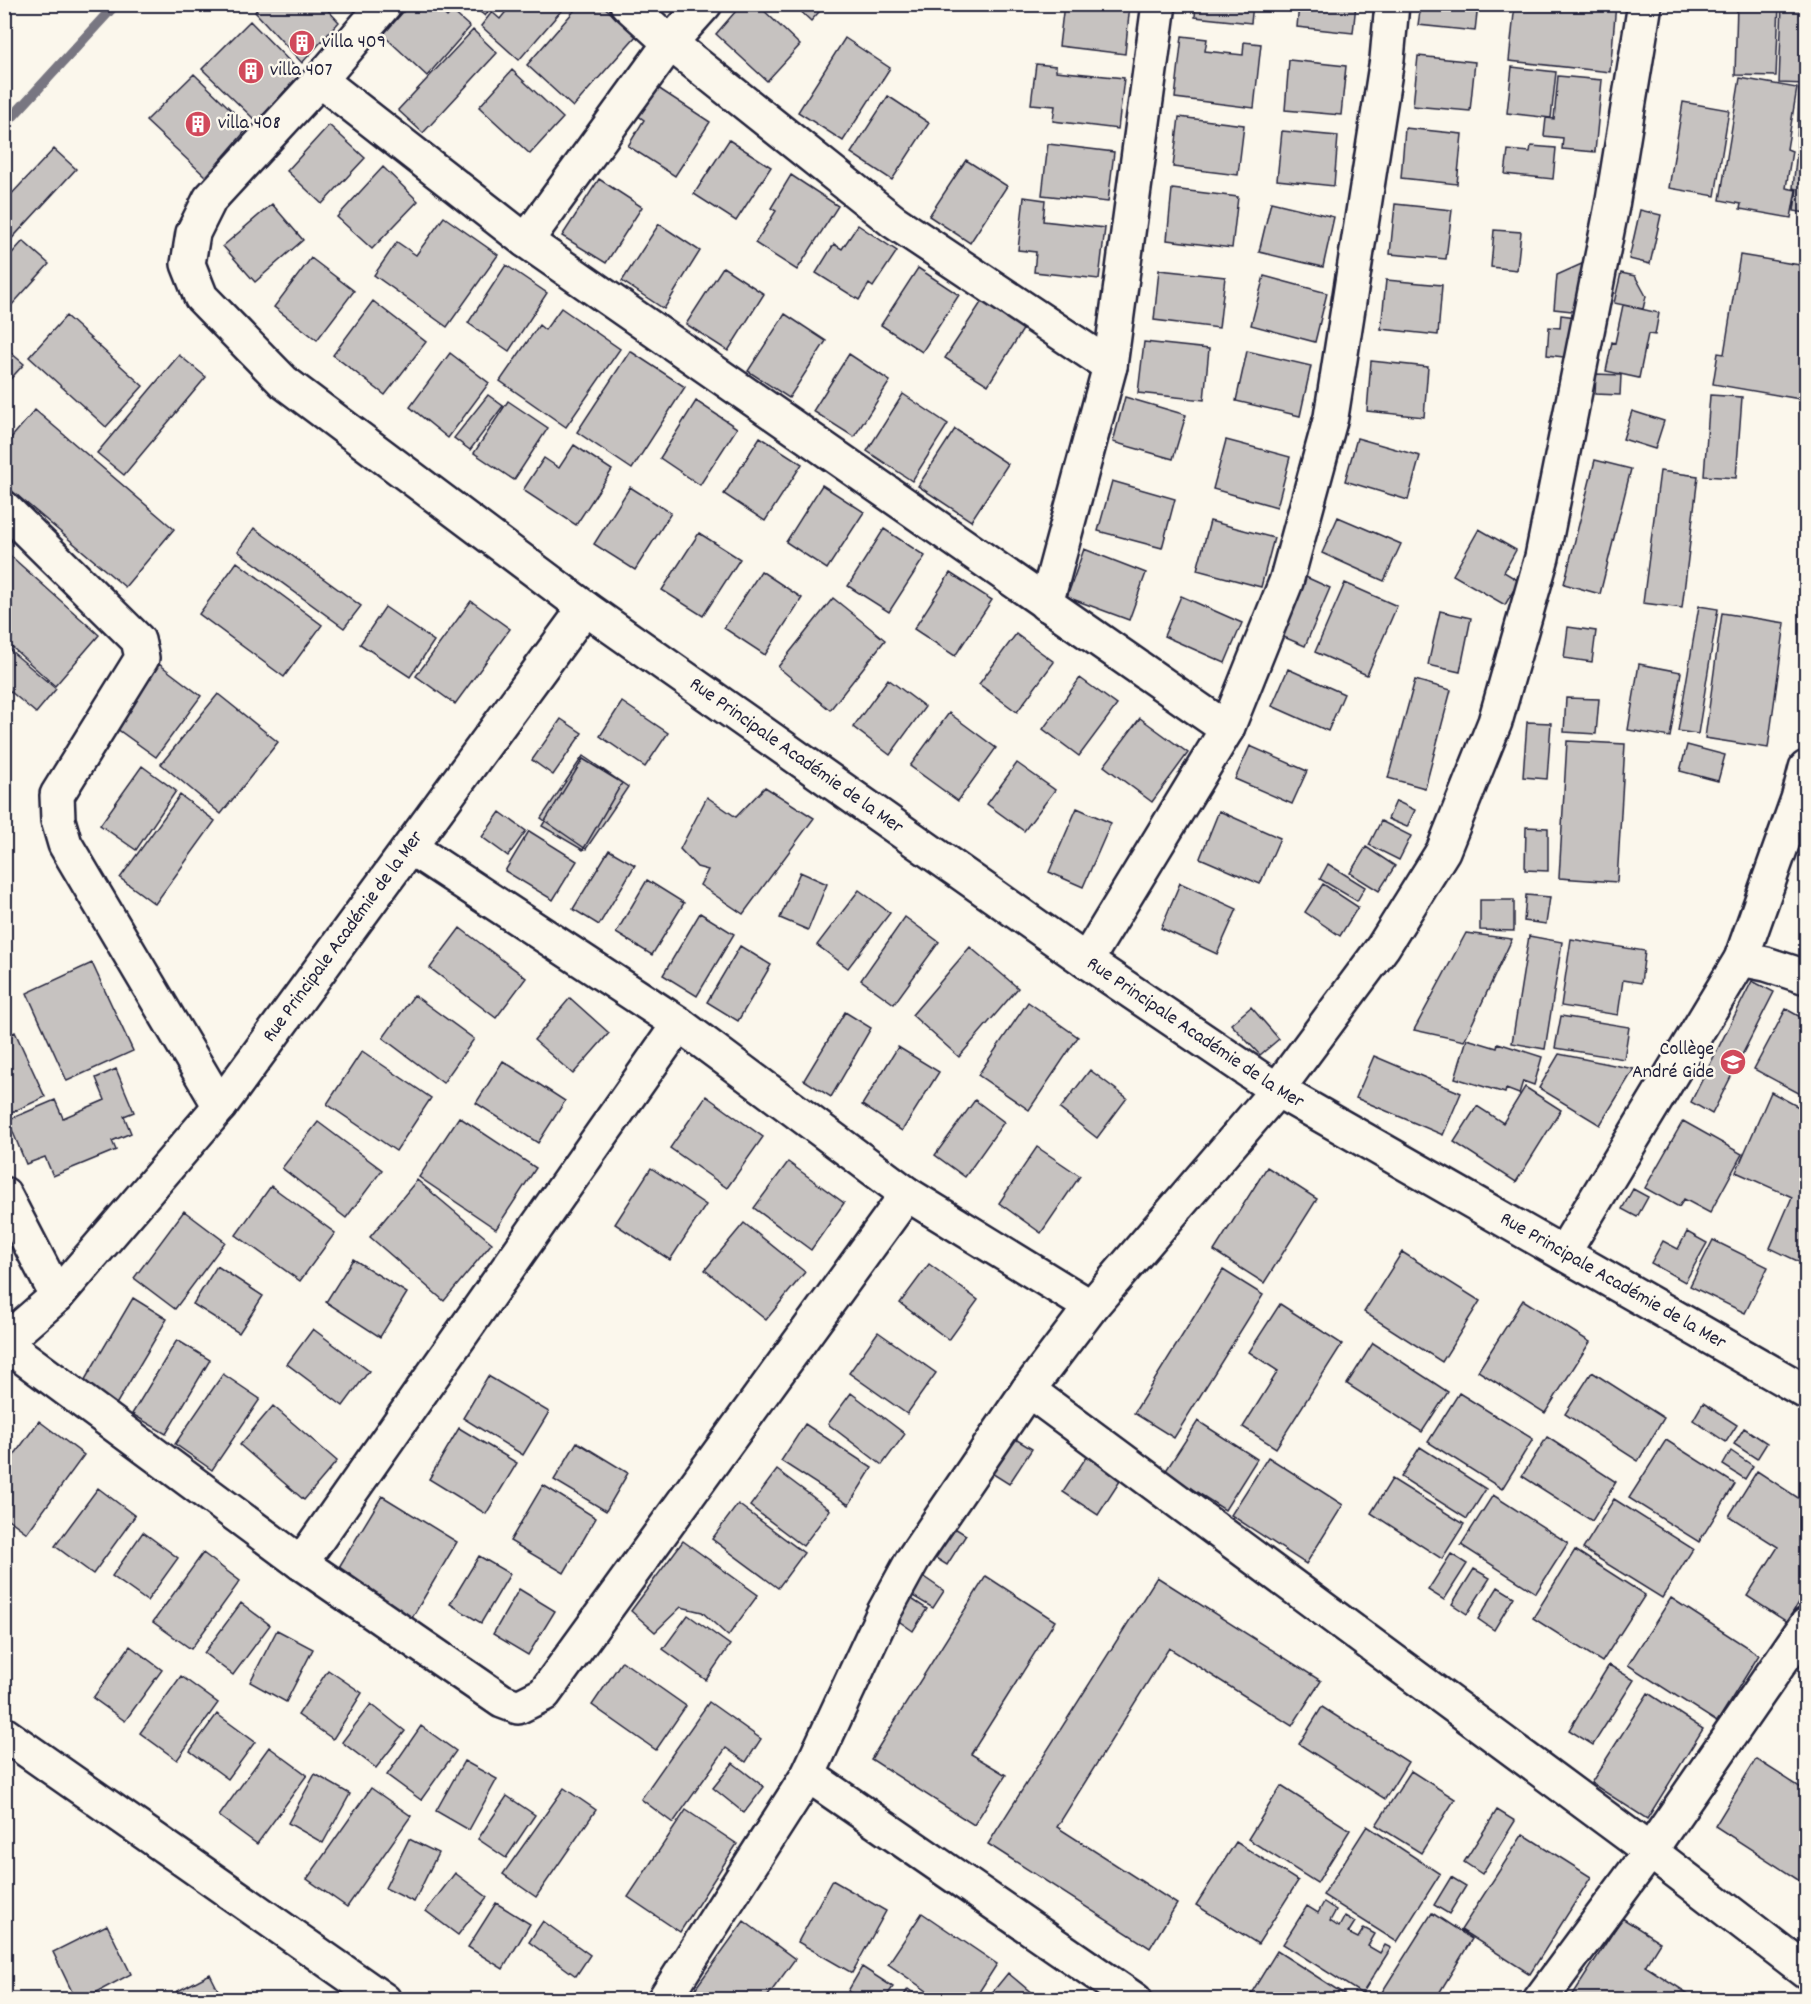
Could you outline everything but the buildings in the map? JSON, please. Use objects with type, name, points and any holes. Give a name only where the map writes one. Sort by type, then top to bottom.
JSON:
[{"type":"street","points":[[386,4],[320,80],[210,199],[193,233],[189,264],[201,297],[284,382],[585,608]]},
{"type":"street","points":[[627,4],[670,43],[893,221],[1110,366]]},
{"type":"street","points":[[526,241],[670,43],[705,4]]},
{"type":"street","points":[[1047,604],[1110,366],[1159,4]]},
{"type":"street","points":[[1086,961],[1227,729],[1286,582],[1331,417],[1387,59],[1392,4]]},
{"type":"street","points":[[664,2000],[808,1775],[884,1612],[913,1559],[1028,1390],[1091,1307],[1277,1090],[1383,947],[1443,851],[1495,722],[1542,557],[1612,206],[1645,4]]},
{"type":"street","points":[[320,80],[526,241],[1227,729]]},
{"type":"street","points":[[4,508],[138,640],[142,658],[57,795],[58,820],[65,844],[220,1106]]},
{"type":"street","name":"Rue Principale Académie de la Mer","points":[[4,1343],[57,1296],[220,1106],[585,608],[1086,961],[1277,1090],[1806,1392]]},
{"type":"street","points":[[1564,1252],[1741,959],[1798,799],[1806,768]]},
{"type":"street","points":[[411,848],[679,1024],[907,1194],[1091,1307]]},
{"type":"street","points":[[1741,959],[1766,964],[1806,977]]},
{"type":"street","points":[[301,1563],[679,1024]]},
{"type":"street","points":[[4,1194],[57,1296]]},
{"type":"street","points":[[4,1343],[301,1563],[502,1701],[518,1707],[544,1694],[907,1194]]},
{"type":"street","points":[[1028,1390],[1650,1851],[1806,1971]]},
{"type":"street","points":[[1540,2000],[1650,1851],[1806,1625]]},
{"type":"street","points":[[4,1734],[384,2000]]},
{"type":"street","points":[[808,1775],[1136,2000]]},
{"type":"waterway","points":[[4,126],[116,4]]},
{"type":"place","name":"villa 409","points":[[302,43]]},
{"type":"place","name":"villa 407","points":[[251,71]]},
{"type":"place","name":"villa 408","points":[[198,124]]},
{"type":"place","name":"Collège André Gide","points":[[1733,1062]]}]
